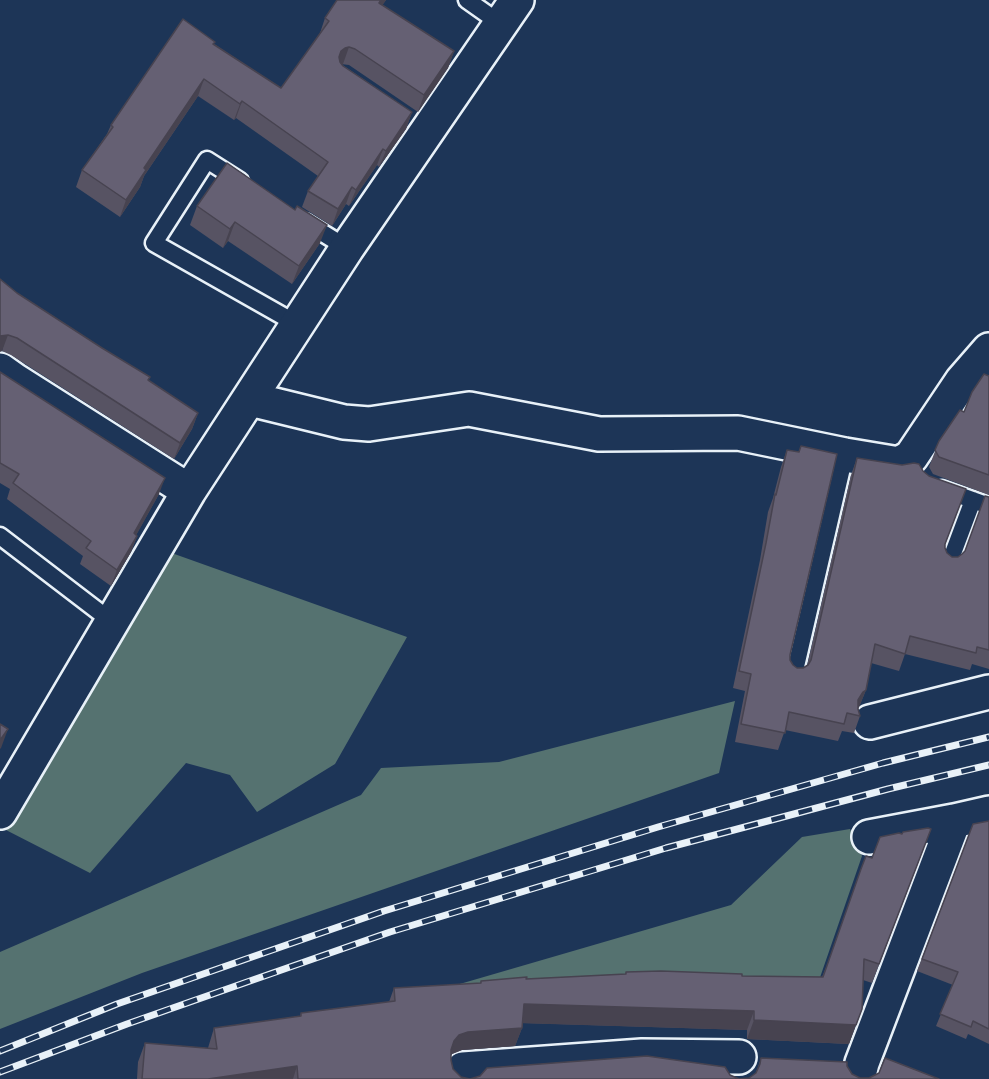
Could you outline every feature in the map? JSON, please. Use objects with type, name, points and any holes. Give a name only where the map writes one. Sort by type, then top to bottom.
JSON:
[{"type":"street","points":[[0,812],[189,491],[423,128],[509,12]]},
{"type":"street","points":[[250,399],[344,423],[369,424],[469,409],[599,434],[738,433],[899,464],[919,471],[962,381],[986,358]]},
{"type":"street","points":[[0,370],[189,491]]},
{"type":"street","points":[[870,722],[989,692]]},
{"type":"street","points":[[869,837],[989,813]]},
{"type":"street","points":[[828,1062],[860,1071],[954,821]]},
{"type":"street","points":[[463,1079],[463,1069],[642,1056],[737,1068],[772,1059]]},
{"type":"lane","points":[[467,0],[509,12]]},
{"type":"lane","points":[[257,192],[207,160],[154,243],[297,324]]},
{"type":"lane","points":[[287,210],[347,248]]},
{"type":"lane","points":[[794,675],[845,455]]},
{"type":"lane","points":[[919,471],[981,503],[948,564]]},
{"type":"lane","points":[[0,536],[111,621]]},
{"type":"green space","points":[[166,551],[407,637],[335,764],[257,812],[230,775],[186,763],[90,873],[4,829]]},
{"type":"green space","points":[[735,701],[719,773],[142,973],[0,1029],[0,952],[361,795],[381,768],[499,762]]},
{"type":"green space","points":[[850,829],[862,856],[816,989],[422,995],[731,905],[802,837]]},
{"type":"building","points":[[337,0],[381,0],[379,3],[454,51],[424,95],[355,49],[349,47],[341,51],[339,57],[343,66],[412,112],[386,151],[383,149],[356,190],[352,187],[338,209],[308,191],[328,162],[242,101],[240,104],[204,79],[144,168],[146,170],[126,200],[82,170],[113,127],[111,125],[183,19],[215,42],[213,44],[281,88],[329,21],[325,18]]},
{"type":"building","points":[[227,163],[295,210],[297,206],[327,225],[299,266],[235,222],[230,229],[197,206]]},
{"type":"building","points":[[0,279],[17,293],[150,377],[148,380],[198,413],[180,443],[17,338],[8,335],[0,336]]},
{"type":"building","points":[[0,372],[165,478],[134,533],[137,536],[117,570],[86,548],[91,541],[13,483],[19,474],[0,463]]},
{"type":"building","points":[[984,374],[989,376],[989,475],[939,457],[935,450],[960,410],[964,412],[972,392]]},
{"type":"building","points":[[801,446],[837,454],[790,655],[793,665],[803,668],[811,660],[857,458],[902,465],[919,464],[929,476],[966,489],[945,544],[947,553],[952,557],[958,557],[965,551],[985,496],[989,497],[989,650],[977,647],[976,653],[910,636],[905,654],[875,644],[866,690],[858,700],[860,716],[847,713],[844,724],[789,712],[785,733],[741,724],[751,674],[739,671],[775,494],[787,450],[799,452]]},
{"type":"building","points":[[0,724],[8,729],[0,740]]},
{"type":"building","points":[[989,821],[989,1029],[973,1021],[971,1027],[940,1014],[958,972],[922,959],[973,824]]},
{"type":"building","points":[[931,829],[879,964],[864,959],[862,1009],[856,1025],[754,1020],[754,1011],[524,1004],[522,1028],[468,1032],[459,1035],[454,1041],[451,1050],[453,1069],[461,1077],[470,1079],[298,1079],[297,1066],[208,1079],[142,1079],[145,1043],[217,1049],[214,1028],[301,1016],[301,1013],[395,1001],[394,988],[481,983],[481,981],[527,977],[526,979],[661,971],[742,974],[742,976],[823,977],[866,856],[872,858],[880,837]]},
{"type":"building","points":[[647,1056],[725,1067],[730,1075],[739,1079],[470,1079],[480,1076],[487,1068]]},
{"type":"building","points":[[761,1058],[847,1062],[852,1074],[860,1078],[869,1078],[879,1073],[885,1058],[939,1079],[739,1079],[749,1078],[756,1073]]},
{"type":"railway","points":[[0,1051],[117,1004],[384,911],[658,827],[883,763],[989,737]]},
{"type":"railway","points":[[0,1072],[127,1024],[390,932],[666,848],[888,789],[989,765]]}]
